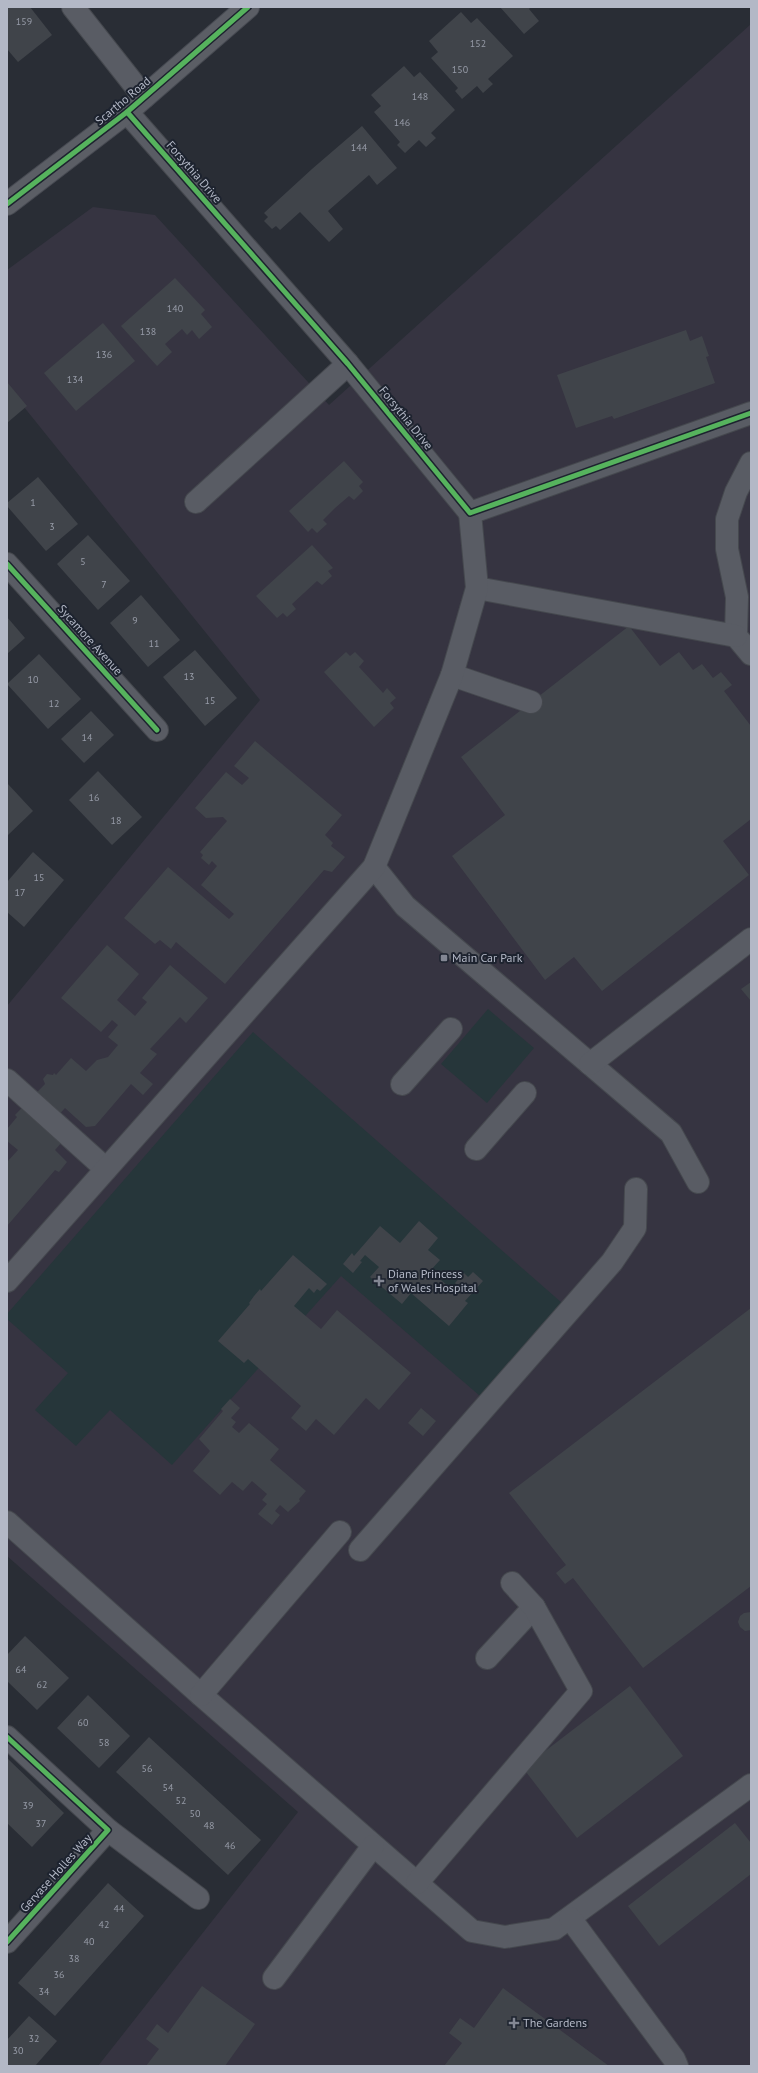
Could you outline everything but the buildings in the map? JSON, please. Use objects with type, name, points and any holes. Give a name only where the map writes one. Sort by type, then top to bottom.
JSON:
[{"type":"main road","name":"Scartho Road","points":[[7,204],[127,112],[248,7]]},
{"type":"street","points":[[73,7],[144,97]]},
{"type":"street","name":"Forsythia Drive","points":[[127,112],[348,364],[470,513]]},
{"type":"street","points":[[196,502],[348,364]]},
{"type":"street","points":[[7,1281],[374,867],[452,675],[477,588],[470,513],[751,413]]},
{"type":"street","points":[[736,636],[737,597],[727,549],[727,519],[736,492],[751,463]]},
{"type":"street","name":"Sycamore Avenue","points":[[7,564],[157,730]]},
{"type":"street","points":[[477,588],[736,636],[751,654]]},
{"type":"street","points":[[452,675],[531,702]]},
{"type":"street","points":[[374,867],[405,906],[671,1133],[698,1182]]},
{"type":"street","points":[[590,1064],[751,939]]},
{"type":"street","points":[[402,1084],[451,1029]]},
{"type":"street","points":[[7,1080],[106,1169]]},
{"type":"street","points":[[476,1149],[526,1093]]},
{"type":"street","points":[[360,1550],[612,1262],[635,1228],[636,1189]]},
{"type":"street","points":[[7,1522],[201,1695],[472,1931],[505,1937],[554,1929],[751,1785]]},
{"type":"street","points":[[201,1695],[340,1532]]},
{"type":"street","points":[[417,1883],[581,1691],[534,1607],[512,1583]]},
{"type":"street","points":[[487,1658],[534,1607]]},
{"type":"street","name":"Gervase Holles Way","points":[[7,1737],[108,1830],[7,1942]]},
{"type":"street","points":[[108,1830],[198,1898]]},
{"type":"street","points":[[274,1978],[373,1846]]},
{"type":"street","points":[[570,1918],[677,2066]]},
{"type":"shaded area","name":"Diana Princess of Wales Hospital","points":[[751,24],[751,2066],[98,2066],[298,1812],[7,1556],[7,1006],[260,700],[7,386],[7,270],[93,207],[155,215],[329,405]]},
{"type":"shaded area","points":[[488,1009],[534,1048],[487,1103],[441,1064]]},
{"type":"shaded area","points":[[253,1032],[562,1303],[480,1396],[341,1276],[172,1465],[110,1410],[76,1446],[35,1410],[68,1373],[7,1319],[7,1314]]},
{"type":"cycle path","points":[[7,204],[127,112],[248,7]]},
{"type":"cycle path","points":[[127,112],[348,364],[470,513],[751,413]]},
{"type":"cycle path","points":[[7,564],[157,730]]},
{"type":"cycle path","points":[[7,1737],[108,1830],[7,1942]]},
{"type":"place","name":"Main Car Park","points":[[444,958]]},
{"type":"place","name":"Diana Princess of Wales Hospital","points":[[379,1281]]},
{"type":"place","name":"The Gardens","points":[[514,2023]]}]
